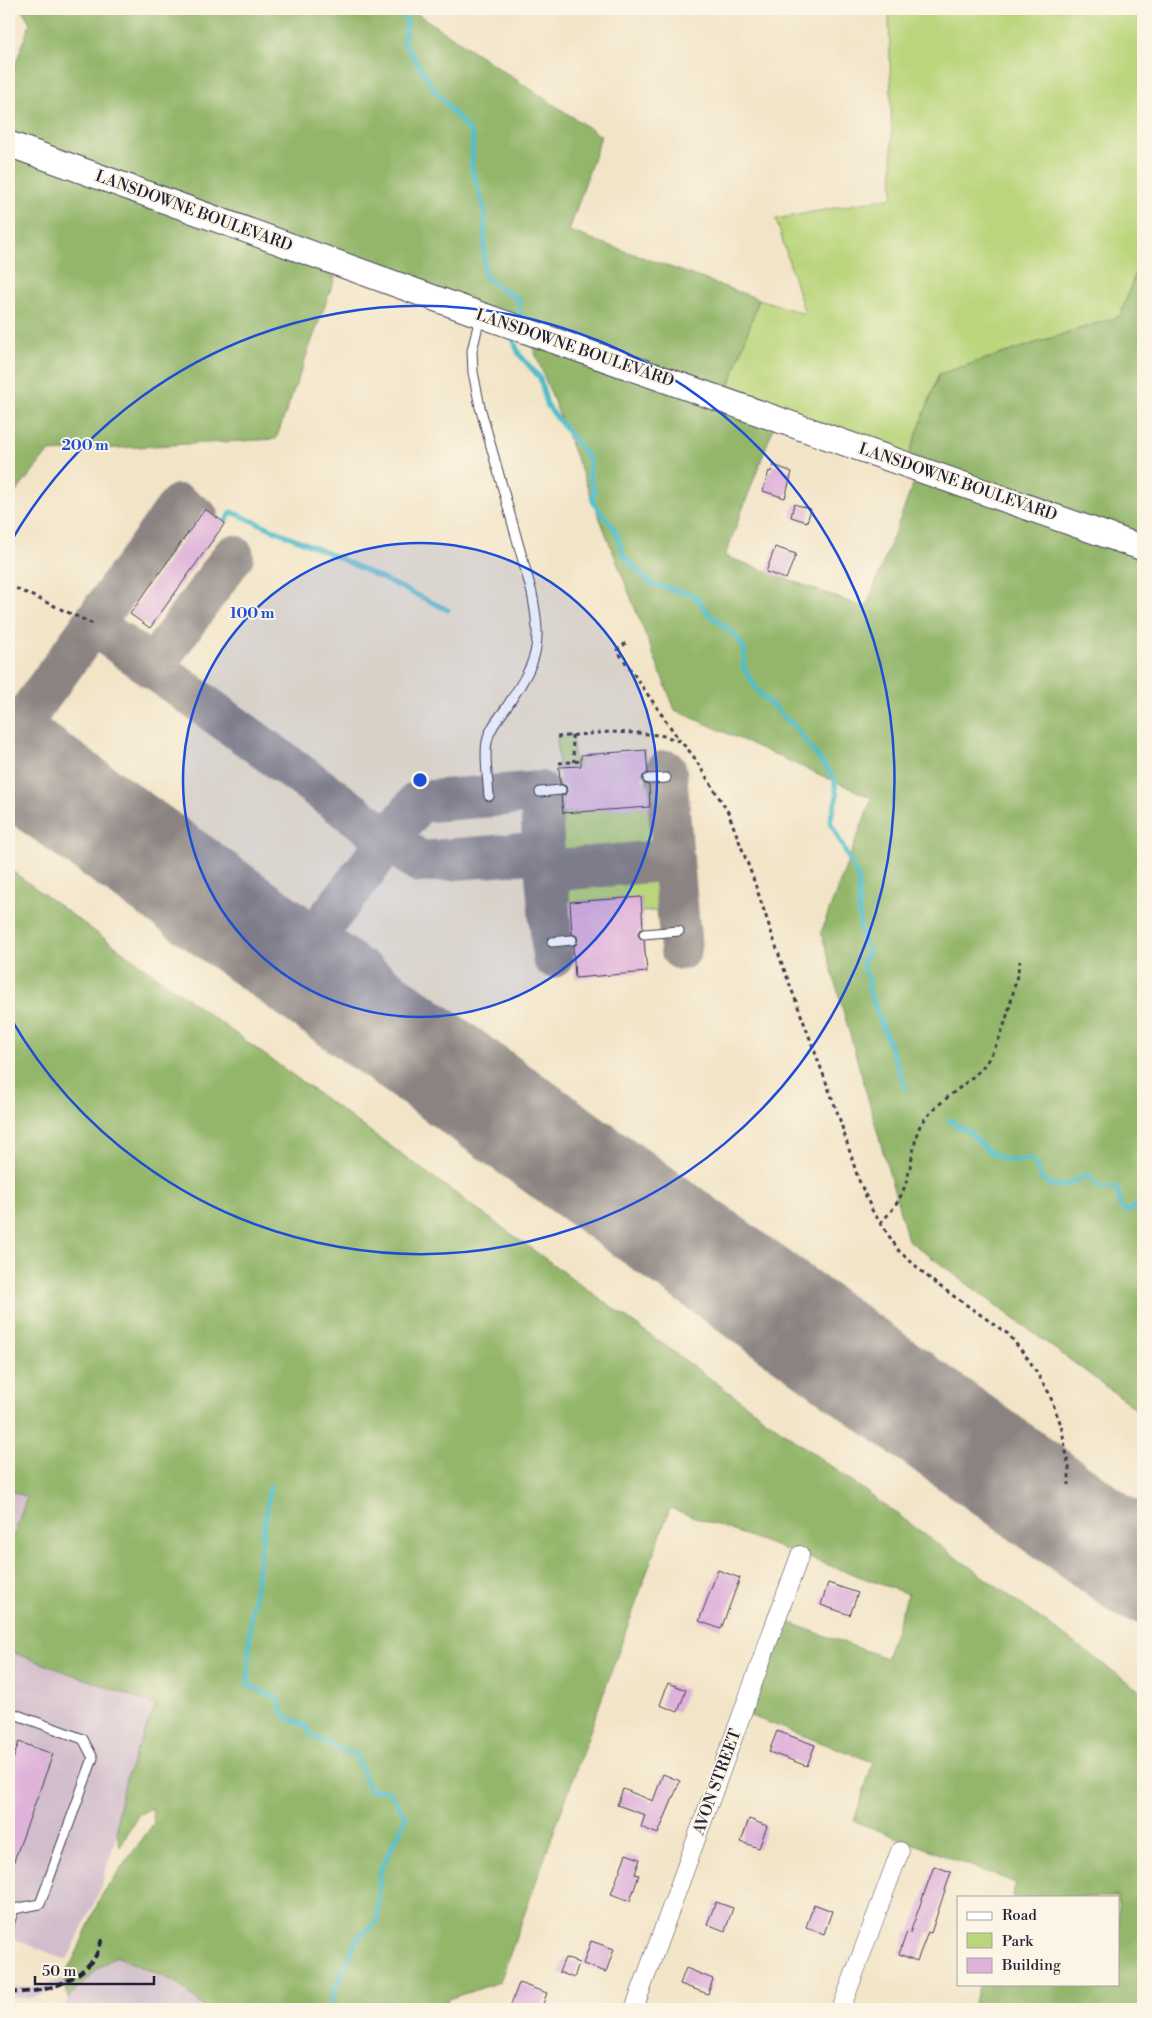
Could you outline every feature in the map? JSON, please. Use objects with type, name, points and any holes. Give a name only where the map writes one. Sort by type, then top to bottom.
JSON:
[{"type":"street","name":"LANSDOWNE BOULEVARD","points":[[9,144],[481,315],[1143,548]]},
{"type":"street","name":"AVON STREET","points":[[634,2009],[800,1554]]},
{"type":"street","points":[[841,2009],[900,1851]]},
{"type":"lane","points":[[481,315],[472,351],[473,372],[480,407],[532,593],[537,620],[538,640],[536,654],[527,675],[495,723],[486,743],[489,796]]},
{"type":"lane","points":[[648,779],[666,778]]},
{"type":"lane","points":[[540,792],[561,790]]},
{"type":"lane","points":[[644,934],[679,931]]},
{"type":"lane","points":[[552,942],[572,940]]},
{"type":"lane","points":[[9,1712],[83,1739],[93,1758],[40,1904],[11,1908],[9,1924]]},
{"type":"path","points":[[9,585],[93,624]]},
{"type":"path","points":[[626,643],[617,650],[681,742],[692,754],[728,812],[838,1114],[858,1178],[872,1210],[899,1251],[935,1283],[1008,1334],[1029,1360],[1049,1393],[1061,1425],[1069,1467],[1069,1486]]},
{"type":"path","points":[[557,737],[609,732],[638,732],[665,736],[681,742]]},
{"type":"path","points":[[572,735],[574,762]]},
{"type":"path","points":[[559,763],[581,761]]},
{"type":"path","points":[[880,1223],[893,1211],[907,1185],[919,1128],[932,1110],[980,1070],[996,1045],[1009,1011],[1020,961]]},
{"type":"shaded area","points":[[9,1490],[27,1497],[9,1549]]},
{"type":"shaded area","points":[[9,1651],[156,1704],[100,1890],[67,1960],[9,1937]]},
{"type":"shaded area","points":[[116,1956],[176,1982],[206,2009],[64,2009],[68,1998],[100,1967]]},
{"type":"shaded area","points":[[75,1973],[69,1984],[42,1995],[27,1999],[9,1996],[9,1988],[45,1986]]},
{"type":"green space","points":[[22,9],[410,9],[601,136],[569,231],[759,299],[725,399],[777,418],[725,556],[866,608],[919,469],[906,463],[939,374],[1120,316],[1143,251],[1143,1414],[908,1240],[821,932],[872,798],[675,710],[526,330],[340,264],[276,439],[48,452],[9,501],[9,82],[30,23]]},
{"type":"green space","points":[[889,9],[1143,9],[1143,251],[1120,316],[939,374],[906,463],[725,399],[759,299],[805,314],[776,219],[893,197]]},
{"type":"green space","points":[[572,735],[574,761],[581,761],[582,766],[559,767],[557,737]]},
{"type":"green space","points":[[653,806],[653,810],[661,809],[664,840],[659,846],[561,853],[558,818],[563,817],[563,813]]},
{"type":"green space","points":[[9,869],[1143,1693],[1143,2009],[971,2009],[979,1986],[1120,1986],[1120,1896],[1012,1896],[1016,1883],[854,1821],[873,1762],[743,1713],[777,1618],[886,1658],[908,1594],[670,1508],[500,1982],[448,1999],[444,2009],[206,2009],[176,1982],[116,1956],[100,1967],[68,1998],[64,1976],[76,1954],[101,1896],[154,1823],[152,1808],[138,1815],[120,1847],[117,1831],[118,1813],[127,1775],[156,1705],[9,1651],[9,1549],[27,1497],[9,1490]]},
{"type":"green space","points":[[658,877],[661,910],[642,912],[641,897],[570,902],[568,884]]},
{"type":"building","points":[[774,465],[792,472],[785,498],[763,491],[769,471],[771,472]]},
{"type":"building","points":[[794,504],[811,509],[807,522],[791,517]]},
{"type":"building","points":[[205,509],[225,523],[150,628],[130,614]]},
{"type":"building","points":[[775,547],[796,554],[786,579],[766,572]]},
{"type":"building","points":[[646,750],[648,773],[643,776],[642,780],[645,784],[649,785],[650,807],[563,813],[561,796],[565,795],[567,790],[566,786],[560,784],[559,767],[581,766],[581,755]]},
{"type":"building","points":[[641,897],[643,928],[639,931],[638,935],[644,940],[647,972],[575,978],[573,946],[576,945],[578,940],[577,936],[572,934],[570,902]]},
{"type":"building","points":[[718,1570],[740,1578],[721,1629],[699,1621]]},
{"type":"building","points":[[828,1583],[858,1593],[850,1615],[821,1605]]},
{"type":"building","points":[[668,1683],[686,1690],[678,1712],[660,1705]]},
{"type":"building","points":[[777,1731],[815,1745],[807,1766],[769,1752]]},
{"type":"building","points":[[19,1742],[53,1754],[9,1872],[9,1771]]},
{"type":"building","points":[[663,1774],[680,1781],[658,1834],[641,1827],[645,1815],[617,1805],[623,1789],[653,1801]]},
{"type":"building","points":[[749,1819],[767,1826],[759,1848],[741,1842]]},
{"type":"building","points":[[626,1854],[640,1859],[635,1874],[639,1875],[630,1901],[611,1894]]},
{"type":"building","points":[[934,1866],[951,1872],[931,1933],[928,1932],[917,1961],[899,1954],[907,1932],[910,1933]]},
{"type":"building","points":[[716,1902],[733,1908],[725,1931],[707,1924]]},
{"type":"building","points":[[814,1904],[832,1911],[824,1934],[806,1927]]},
{"type":"building","points":[[591,1941],[614,1949],[606,1972],[583,1964]]},
{"type":"building","points":[[565,1958],[579,1963],[574,1978],[559,1972]]},
{"type":"building","points":[[686,1968],[713,1979],[708,1994],[680,1984]]},
{"type":"building","points":[[519,1983],[547,1993],[541,2009],[517,2009],[510,2007]]},
{"type":"waterway","points":[[382,9],[399,12],[408,22],[403,41],[434,89],[473,136],[472,169],[485,211],[484,275],[498,287],[518,299],[520,317]]},
{"type":"waterway","points":[[512,337],[519,354],[540,378],[547,405],[589,459],[590,480],[595,493],[592,497],[594,504],[615,529],[624,556],[650,583],[695,596],[709,614],[736,636],[745,651],[743,667],[760,694],[794,726],[834,778],[837,796],[830,821],[858,877],[860,929],[868,952],[862,965],[869,979],[869,990],[906,1089]]},
{"type":"waterway","points":[[226,520],[232,512],[335,556],[448,610]]},
{"type":"waterway","points":[[949,1120],[970,1133],[987,1150],[997,1156],[1011,1161],[1032,1159],[1041,1177],[1051,1185],[1062,1186],[1074,1182],[1084,1175],[1091,1177],[1098,1187],[1116,1188],[1122,1209],[1129,1211],[1132,1207],[1138,1205],[1142,1210],[1143,1217]]},
{"type":"waterway","points":[[270,1487],[250,1625],[248,1685],[277,1698],[284,1715],[307,1727],[312,1736],[356,1755],[369,1790],[389,1791],[406,1818],[380,1871],[377,1922],[357,1938],[332,1996],[332,2009]]},
{"type":"taxiway","points":[[9,740],[179,505],[198,518]]},
{"type":"taxiway","points":[[152,668],[233,556]]},
{"type":"taxiway","points":[[93,624],[420,862],[544,852],[553,957]]},
{"type":"taxiway","points":[[666,771],[673,860]]},
{"type":"taxiway","points":[[295,962],[418,802],[540,792],[544,852]]},
{"type":"taxiway","points":[[546,871],[673,860],[681,949]]},
{"type":"runway","points":[[9,757],[1143,1570]]},
{"type":"railway","points":[[9,1992],[45,1989],[68,1980],[78,1974],[95,1957],[102,1939]]},
{"type":"railway","points":[[9,2006],[17,2009]]}]
